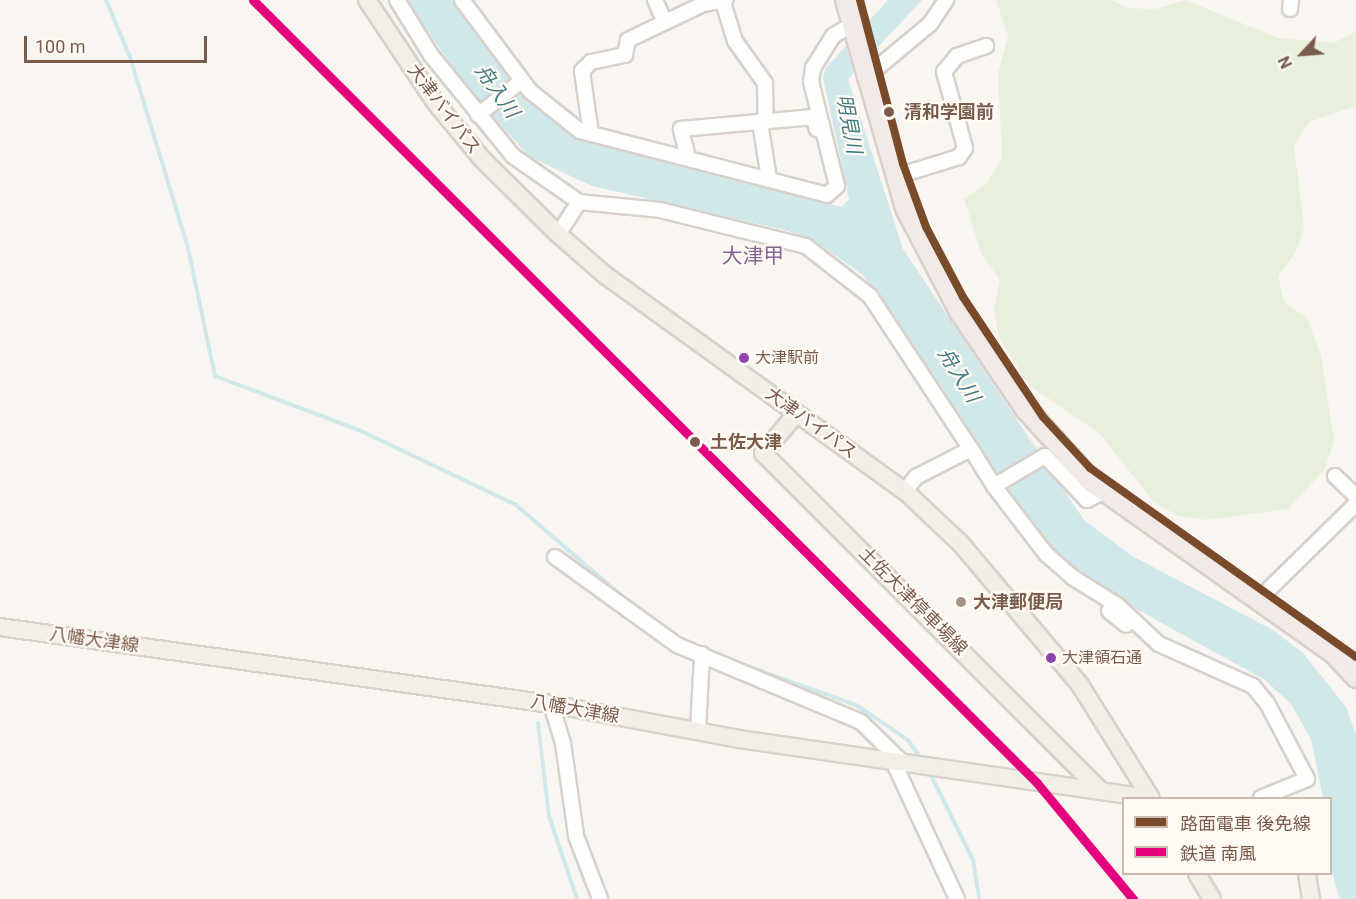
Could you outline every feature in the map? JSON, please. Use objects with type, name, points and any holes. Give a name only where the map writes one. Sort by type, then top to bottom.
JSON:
[{"type":"highway","points":[[846,0],[894,177],[961,313],[1058,450],[1104,492],[1334,653],[1356,677]]},
{"type":"main road","name":"大津バイパス","points":[[367,0],[435,102],[483,160],[558,234],[614,282],[905,491],[1025,613],[1080,685],[1149,797]]},
{"type":"main road","name":"土佐大津停車場線","points":[[797,413],[763,453],[1099,789]]},
{"type":"main road","name":"八幡大津線","points":[[0,627],[551,704],[698,731],[1144,797]]},
{"type":"main road","points":[[1198,875],[1212,899]]},
{"type":"main road","points":[[1307,875],[1311,899]]},
{"type":"street","points":[[397,0],[481,113],[531,174],[579,202],[660,210],[806,246],[849,274],[870,296],[971,449],[1046,554],[1159,644]]},
{"type":"street","points":[[462,0],[519,83],[562,121],[591,134],[834,193]]},
{"type":"street","points":[[655,0],[665,22]]},
{"type":"street","points":[[864,73],[930,24],[946,0]]},
{"type":"street","points":[[591,134],[582,71],[591,62],[625,55],[628,40],[703,4],[725,1],[735,41],[765,83],[763,122],[770,179]]},
{"type":"street","points":[[834,193],[837,186],[811,82],[818,56],[833,36],[853,28]]},
{"type":"street","points":[[894,177],[959,157],[965,148],[944,72],[957,56],[986,46]]},
{"type":"street","points":[[481,113],[519,83]]},
{"type":"street","points":[[688,158],[681,129],[813,117],[834,193]]},
{"type":"street","points":[[558,234],[579,202]]},
{"type":"street","points":[[905,491],[916,477],[971,449]]},
{"type":"street","points":[[996,484],[1045,456],[1087,500],[1104,492]]},
{"type":"street","points":[[1335,476],[1356,496]]},
{"type":"street","points":[[1259,599],[1356,504]]},
{"type":"street","points":[[555,557],[636,619],[702,654],[861,723],[898,761],[957,899]]},
{"type":"street","points":[[1109,611],[1159,644],[1253,686],[1268,703],[1307,779],[1263,797]]},
{"type":"street","points":[[698,731],[695,695],[702,654]]},
{"type":"street","points":[[551,704],[563,743],[576,836],[600,899]]},
{"type":"green space","points":[[996,0],[1111,0],[1127,8],[1155,9],[1185,0],[1278,38],[1334,43],[1356,31],[1356,106],[1309,122],[1294,145],[1304,228],[1295,254],[1278,276],[1284,302],[1307,318],[1321,356],[1334,441],[1325,469],[1288,509],[1207,520],[1178,516],[1154,502],[1100,434],[1029,385],[999,338],[994,309],[1000,280],[982,255],[964,199],[987,183],[1002,158],[998,73],[1008,36]]},
{"type":"water","points":[[406,0],[452,0],[530,100],[577,138],[842,207],[849,199],[823,77],[826,68],[888,0],[922,0],[848,79],[903,249],[1084,520],[1132,556],[1273,630],[1303,653],[1346,707],[1356,735],[1356,899],[1340,899],[1332,873],[1332,797],[1323,797],[1311,739],[1291,704],[1265,680],[1093,585],[1060,559],[1028,521],[863,275],[815,241],[785,230],[592,186],[530,157],[471,93]]},
{"type":"waterway","points":[[106,0],[130,57],[188,248],[215,376],[359,430],[516,505],[631,604]]},
{"type":"waterway","points":[[736,662],[856,705],[908,740],[922,760]]},
{"type":"waterway","points":[[538,723],[549,816],[577,899]]},
{"type":"waterway","points":[[929,771],[973,860],[979,899]]},
{"type":"tram line","name":"後免線","points":[[860,0],[903,164],[926,227],[963,297],[1043,417],[1090,468],[1356,657]]},
{"type":"rail line","name":"南風","points":[[253,0],[1037,783],[1133,899]]},
{"type":"place","name":"清和学園前","points":[[889,112]]},
{"type":"place","name":"大津駅前","points":[[744,358]]},
{"type":"place","name":"土佐大津","points":[[695,442]]},
{"type":"place","name":"大津郵便局","points":[[961,602]]},
{"type":"place","name":"大津領石通","points":[[1051,658]]},
{"type":"district","name":"大津甲","points":[[753,256]]},
{"type":"water label","name":"舟入川","points":[[497,91]]},
{"type":"water label","name":"明見川","points":[[849,124]]},
{"type":"water label","name":"舟入川","points":[[959,375]]}]
